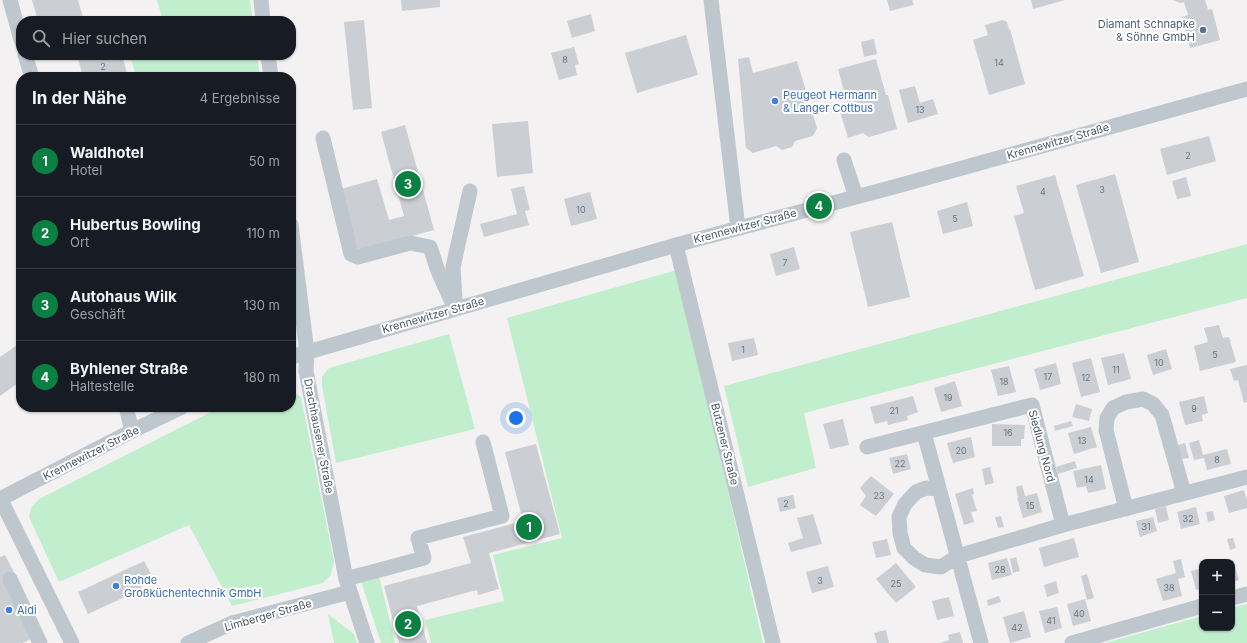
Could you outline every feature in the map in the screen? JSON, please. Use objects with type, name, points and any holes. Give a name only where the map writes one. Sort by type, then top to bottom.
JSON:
[{"type":"street","points":[[10,0],[16,22]]},
{"type":"street","points":[[261,0],[263,16]]},
{"type":"street","points":[[711,0],[738,228]]},
{"type":"street","points":[[27,60],[30,72]]},
{"type":"street","points":[[269,60],[270,72]]},
{"type":"street","name":"Krennewitzer Straße","points":[[296,355],[676,245],[1247,89]]},
{"type":"street","points":[[323,138],[351,254],[358,257],[410,243],[430,248],[438,271],[456,309]]},
{"type":"street","points":[[844,160],[856,196]]},
{"type":"street","points":[[456,309],[453,267],[470,191]]},
{"type":"street","name":"Butzener Straße","points":[[676,245],[772,643]]},
{"type":"street","name":"Drachhausener Straße","points":[[296,265],[307,352],[306,371],[348,585],[367,643]]},
{"type":"street","points":[[1126,509],[1106,430],[1107,418],[1113,408],[1126,402],[1143,399],[1153,404],[1162,415],[1184,493]]},
{"type":"street","name":"Siedlung Nord","points":[[867,447],[1032,406],[1063,525]]},
{"type":"street","points":[[127,412],[132,431]]},
{"type":"street","name":"Krennewitzer Straße","points":[[0,499],[172,412]]},
{"type":"street","points":[[924,433],[981,643]]},
{"type":"street","name":"Limberger Straße","points":[[188,643],[232,623],[348,585],[424,558],[418,538],[502,516],[483,442]]},
{"type":"street","points":[[939,489],[926,488],[916,492],[905,504],[899,517],[900,533],[904,548],[914,558],[925,565],[941,567],[958,556],[1063,525],[1247,477]]},
{"type":"street","points":[[0,499],[72,643]]},
{"type":"street","points":[[10,579],[40,643]]},
{"type":"street","points":[[1235,597],[1247,594]]},
{"type":"street","points":[[1072,643],[1199,607]]},
{"type":"green space","points":[[157,0],[250,0],[252,16],[162,16]]},
{"type":"green space","points":[[131,60],[258,60],[259,72],[135,72]]},
{"type":"green space","points":[[1247,244],[1247,298],[804,413],[816,468],[748,487],[724,386]]},
{"type":"green space","points":[[677,270],[763,643],[431,643],[425,620],[504,601],[493,555],[562,538],[507,318]]},
{"type":"green space","points":[[449,334],[475,429],[336,463],[322,386],[322,377],[329,368]]},
{"type":"green space","points":[[296,394],[301,397],[334,561],[331,575],[323,583],[232,606],[189,525],[59,582],[29,517],[31,508],[39,499],[211,412],[296,412]]},
{"type":"green space","points":[[379,576],[395,643],[381,643],[361,581]]},
{"type":"green space","points":[[1247,604],[1247,643],[1105,643],[1199,617],[1199,631],[1235,631],[1235,607]]},
{"type":"green space","points":[[328,614],[354,634],[357,643],[334,643]]},
{"type":"building","points":[[32,0],[78,0],[83,16],[37,16]]},
{"type":"building","points":[[401,0],[440,0],[440,7],[402,11]]},
{"type":"building","points":[[887,0],[912,0],[914,5],[890,11]]},
{"type":"building","points":[[1031,0],[1065,0],[1033,9]]},
{"type":"building","points":[[1173,0],[1205,0],[1208,10],[1212,9],[1220,40],[1190,48],[1182,17],[1188,15],[1184,2],[1180,3]]},
{"type":"building","points":[[591,14],[595,31],[572,38],[567,21]]},
{"type":"building","points":[[364,20],[372,108],[353,110],[344,22]]},
{"type":"building","points":[[1003,20],[1007,22],[1009,30],[1010,29],[1025,84],[989,95],[973,40],[988,35],[985,25]]},
{"type":"building","points":[[686,35],[698,75],[637,93],[625,53]]},
{"type":"building","points":[[874,39],[877,54],[864,57],[861,42]]},
{"type":"building","points":[[574,47],[579,64],[575,65],[577,75],[559,80],[551,53]]},
{"type":"building","name":"Peugeot Hermann & Langer Cottbus","points":[[749,57],[753,73],[797,61],[817,128],[813,136],[795,141],[792,147],[782,150],[776,146],[753,153],[746,148],[738,59]]},
{"type":"building","points":[[876,59],[897,129],[869,137],[863,133],[848,138],[839,108],[848,106],[838,69]]},
{"type":"building","points":[[78,60],[123,60],[127,72],[82,72]]},
{"type":"building","points":[[915,86],[920,103],[933,99],[938,114],[908,123],[899,90]]},
{"type":"building","points":[[528,121],[533,173],[497,177],[492,124]]},
{"type":"building","points":[[405,125],[434,230],[358,251],[341,189],[377,179],[389,220],[404,216],[381,132]]},
{"type":"building","points":[[1209,136],[1216,161],[1167,175],[1160,149]]},
{"type":"building","points":[[1115,174],[1139,262],[1101,273],[1076,185]]},
{"type":"building","points":[[1055,175],[1084,276],[1035,290],[1014,216],[1024,213],[1016,186]]},
{"type":"building","points":[[1186,177],[1191,196],[1177,199],[1172,181]]},
{"type":"building","points":[[524,186],[530,210],[525,211],[529,225],[484,237],[480,224],[517,214],[511,189]]},
{"type":"building","points":[[590,192],[597,219],[571,226],[564,199]]},
{"type":"building","points":[[967,202],[973,226],[943,234],[937,211]]},
{"type":"building","points":[[892,222],[910,297],[868,307],[850,232]]},
{"type":"building","points":[[794,247],[800,269],[776,276],[770,254]]},
{"type":"building","points":[[1219,325],[1223,338],[1229,337],[1236,362],[1200,371],[1194,346],[1208,342],[1204,328]]},
{"type":"building","points":[[754,338],[758,355],[732,361],[728,343]]},
{"type":"building","points":[[16,346],[16,385],[0,396],[0,357]]},
{"type":"building","points":[[1166,349],[1172,369],[1153,375],[1147,355]]},
{"type":"building","points":[[1124,353],[1131,379],[1108,385],[1101,358]]},
{"type":"building","points":[[1091,358],[1100,392],[1081,397],[1072,363]]},
{"type":"building","points":[[1056,363],[1061,384],[1040,390],[1034,369]]},
{"type":"building","points":[[1247,365],[1247,402],[1244,403],[1238,380],[1234,381],[1230,369]]},
{"type":"building","points":[[1009,366],[1016,392],[998,396],[991,370]]},
{"type":"building","points":[[955,381],[962,406],[941,412],[934,388]]},
{"type":"building","points":[[913,396],[918,412],[907,416],[908,420],[888,425],[887,421],[875,424],[870,407]]},
{"type":"building","points":[[1204,396],[1208,413],[1202,415],[1203,421],[1185,425],[1179,402]]},
{"type":"building","points":[[1076,404],[1092,409],[1089,421],[1072,417]]},
{"type":"building","points":[[843,419],[849,445],[830,449],[823,424]]},
{"type":"building","points":[[1071,421],[1073,426],[1055,431],[1054,426]]},
{"type":"building","points":[[992,424],[1025,425],[1024,439],[1021,439],[1021,446],[992,446]]},
{"type":"building","points":[[1091,427],[1097,447],[1074,454],[1068,433]]},
{"type":"building","points":[[971,437],[975,457],[953,463],[947,443]]},
{"type":"building","points":[[1199,440],[1203,455],[1227,449],[1231,464],[1207,470],[1204,458],[1194,460],[1189,443]]},
{"type":"building","points":[[1185,443],[1189,458],[1181,459],[1178,445]]},
{"type":"building","points":[[536,444],[560,534],[489,553],[499,589],[478,595],[477,590],[417,606],[427,643],[399,643],[384,586],[471,563],[463,537],[523,521],[505,452]]},
{"type":"building","points":[[907,454],[911,469],[893,474],[889,458]]},
{"type":"building","points":[[1075,461],[1077,468],[1058,474],[1056,467]]},
{"type":"building","points":[[1101,465],[1106,489],[1088,493],[1086,486],[1077,488],[1073,471]]},
{"type":"building","points":[[990,467],[994,483],[985,485],[982,469]]},
{"type":"building","points":[[871,476],[894,494],[876,516],[860,505],[866,496],[860,488]]},
{"type":"building","points":[[1022,485],[1025,496],[1037,493],[1042,512],[1023,518],[1017,498],[1016,487]]},
{"type":"building","points":[[973,488],[974,494],[972,495],[977,511],[971,512],[974,522],[964,525],[955,494]]},
{"type":"building","points":[[1244,490],[1247,508],[1229,513],[1224,496]]},
{"type":"building","points":[[793,495],[796,508],[780,512],[777,498]]},
{"type":"building","points":[[1166,506],[1169,520],[1158,523],[1155,509]]},
{"type":"building","points":[[1196,507],[1200,524],[1181,529],[1177,512]]},
{"type":"building","points":[[1213,511],[1215,520],[1208,522],[1206,512]]},
{"type":"building","points":[[813,514],[822,544],[791,552],[788,543],[803,538],[797,518]]},
{"type":"building","points":[[1001,516],[1004,527],[998,528],[995,517]]},
{"type":"building","points":[[1153,517],[1157,531],[1140,537],[1136,521]]},
{"type":"building","points":[[1074,538],[1079,557],[1044,567],[1039,548]]},
{"type":"building","points":[[1233,538],[1236,548],[1230,550],[1227,539]]},
{"type":"building","points":[[887,539],[891,555],[876,558],[872,542]]},
{"type":"building","name":"Aldi","points":[[5,555],[16,576],[31,639],[22,643],[0,643],[0,557]]},
{"type":"building","points":[[1016,557],[1020,571],[1013,573],[1010,559]]},
{"type":"building","points":[[1007,558],[1012,575],[992,580],[988,563]]},
{"type":"building","points":[[1181,559],[1185,577],[1178,579],[1182,596],[1163,601],[1156,579],[1176,573],[1173,561]]},
{"type":"building","name":"Rohde Großküchentechnik GmbH","points":[[144,561],[152,576],[139,582],[142,589],[88,614],[78,592]]},
{"type":"building","points":[[896,563],[916,587],[896,603],[876,579]]},
{"type":"building","points":[[828,566],[834,587],[812,593],[806,572]]},
{"type":"building","points":[[1235,567],[1239,580],[1235,581]]},
{"type":"building","points":[[1199,569],[1199,590],[1196,590],[1191,571]]},
{"type":"building","points":[[1087,574],[1094,598],[1087,600],[1081,576]]},
{"type":"building","points":[[1056,581],[1059,593],[1047,597],[1044,585]]},
{"type":"building","points":[[999,596],[1001,602],[988,606],[987,600]]},
{"type":"building","points":[[949,597],[954,616],[937,620],[932,601]]},
{"type":"building","points":[[1085,599],[1091,621],[1073,626],[1067,604]]},
{"type":"building","points":[[1057,607],[1062,628],[1045,633],[1039,611]]},
{"type":"building","points":[[1024,611],[1031,637],[1010,643],[1003,617]]},
{"type":"building","points":[[886,630],[889,643],[877,643],[874,633]]},
{"type":"building","points":[[960,632],[963,643],[940,643],[949,640],[948,635]]},
{"type":"place","name":"Diamant Schnapke & Söhne GmbH","points":[[1203,30]]},
{"type":"place","name":"Peugeot Hermann & Langer Cottbus","points":[[775,101]]},
{"type":"place","name":"Autohaus Wilk","points":[[408,184]]},
{"type":"place","name":"Byhlener Straße","points":[[819,206]]},
{"type":"place","name":"Waldhotel","points":[[529,527]]},
{"type":"place","name":"Rohde Großküchentechnik GmbH","points":[[116,586]]},
{"type":"place","name":"Aldi","points":[[9,610]]},
{"type":"place","name":"Hubertus Bowling","points":[[408,624]]}]
